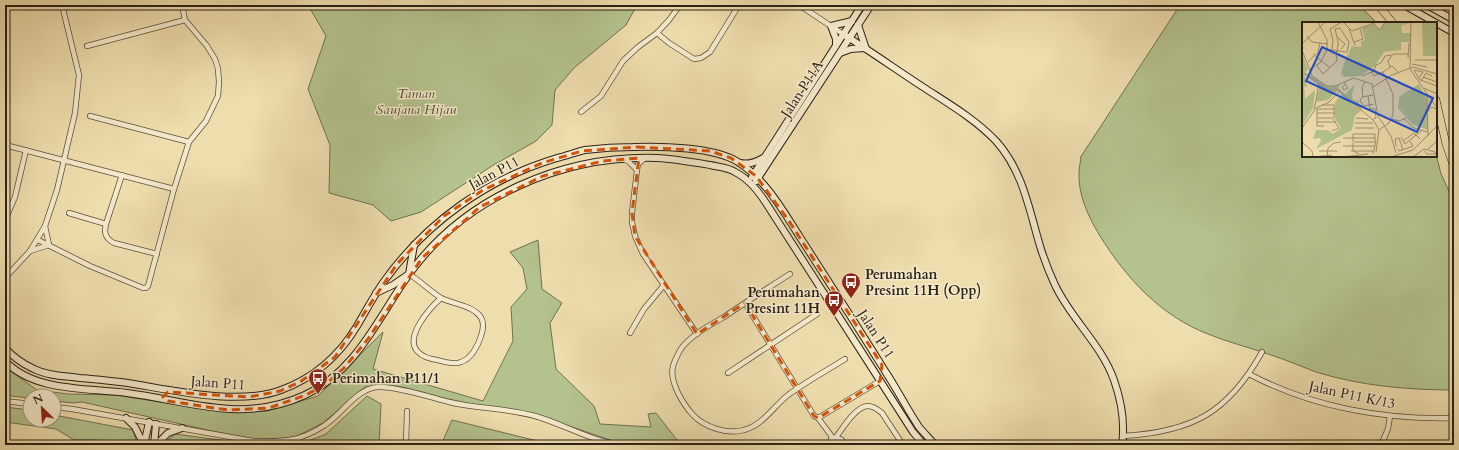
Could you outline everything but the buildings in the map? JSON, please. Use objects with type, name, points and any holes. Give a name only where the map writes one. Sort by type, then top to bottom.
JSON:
[{"type":"main road","name":"Jalan P11A","points":[[756,176],[763,158],[862,5]]},
{"type":"main road","name":"Jalan P11A","points":[[750,183],[872,5]]},
{"type":"main road","points":[[1378,5],[1392,22]]},
{"type":"main road","points":[[1404,5],[1434,22]]},
{"type":"main road","points":[[1427,5],[1454,20]]},
{"type":"main road","points":[[836,45],[836,39],[831,26],[852,21]]},
{"type":"main road","points":[[1437,23],[1454,33]]},
{"type":"main road","points":[[858,25],[866,48]]},
{"type":"main road","points":[[843,34],[979,124],[1004,150],[1012,163],[1028,199],[1040,247],[1056,287],[1066,304],[1102,355],[1114,380],[1119,397],[1123,421],[1122,445]]},
{"type":"main road","points":[[840,53],[857,48],[866,48]]},
{"type":"main road","points":[[1437,104],[1446,144],[1454,167]]},
{"type":"main road","name":"Jalan P11","points":[[5,348],[12,356],[36,370],[54,375],[108,380],[180,392],[249,398],[280,391],[300,382],[320,370],[335,356],[356,328],[376,293],[396,264],[444,216],[482,190],[505,178],[535,166],[582,151],[603,148],[630,147],[710,151],[731,158],[740,163],[756,176],[789,221],[882,365],[919,427],[935,445]]},
{"type":"main road","points":[[740,163],[751,163],[763,158]]},
{"type":"main road","name":"Jalan P11","points":[[5,361],[21,373],[51,386],[128,393],[202,408],[228,410],[269,408],[286,403],[306,395],[326,384],[344,368],[368,339],[409,274],[422,258],[445,234],[480,207],[512,189],[550,174],[584,165],[623,159],[674,159],[726,168],[734,171],[750,183],[766,203],[913,432],[924,445]]},
{"type":"main road","points":[[376,293],[393,285],[409,274],[414,245]]},
{"type":"main road","points":[[882,365],[880,381],[895,387]]},
{"type":"main road","points":[[145,386],[152,388],[154,391],[154,395],[149,397]]},
{"type":"main road","points":[[168,401],[163,396],[165,392],[180,392]]},
{"type":"main road","points":[[126,418],[135,428],[144,445]]},
{"type":"main road","points":[[144,445],[149,422]]},
{"type":"main road","points":[[155,445],[156,424]]},
{"type":"main road","points":[[155,445],[168,433],[182,428]]},
{"type":"street","points":[[5,278],[30,251],[38,240],[45,226],[57,190],[75,113],[79,75],[62,5]]},
{"type":"street","points":[[38,240],[90,266],[136,285],[146,288],[148,286],[174,189],[190,142],[206,121],[218,96],[218,68],[215,59],[207,46],[185,20],[182,5]]},
{"type":"street","points":[[581,112],[600,96],[623,62],[669,20],[680,5]]},
{"type":"street","points":[[657,32],[669,43],[694,59],[701,58],[710,52],[740,5]]},
{"type":"street","points":[[799,5],[843,34]]},
{"type":"street","points":[[87,46],[185,20]]},
{"type":"street","points":[[90,116],[190,142]]},
{"type":"street","points":[[5,144],[174,189]]},
{"type":"street","points":[[5,220],[15,197],[26,150]]},
{"type":"street","points":[[646,158],[638,164],[637,170],[632,213],[635,236],[643,254],[697,334]]},
{"type":"street","points":[[623,159],[628,161],[637,170]]},
{"type":"street","points":[[122,175],[106,224],[105,232],[108,240],[114,243],[157,254]]},
{"type":"street","points":[[69,213],[106,224]]},
{"type":"street","points":[[45,226],[49,245]]},
{"type":"street","points":[[30,251],[49,245]]},
{"type":"street","points":[[409,274],[441,298],[473,310],[481,317],[484,327],[480,340],[471,355],[460,363],[448,363],[427,358],[417,351],[413,343],[417,329],[429,309],[441,298]]},
{"type":"street","points":[[790,274],[697,334],[682,346],[673,367],[674,381],[680,398],[696,419],[705,425],[734,432],[743,430],[754,426],[797,389],[845,359]]},
{"type":"street","points":[[630,333],[644,309],[664,285]]},
{"type":"street","points":[[745,303],[814,416],[818,418],[834,437],[842,440],[842,445]]},
{"type":"street","points":[[728,373],[817,314]]},
{"type":"street","points":[[1123,436],[1143,435],[1169,430],[1202,418],[1228,399],[1249,374],[1262,352]]},
{"type":"street","name":"Jalan P11 K/13","points":[[1249,374],[1262,381],[1308,398],[1340,407],[1390,416],[1433,419],[1454,418]]},
{"type":"street","points":[[818,418],[880,381]]},
{"type":"street","points":[[62,408],[253,441],[276,442],[296,440],[326,425],[362,393],[368,389],[378,387],[405,391],[458,404],[525,414],[596,439],[624,445]]},
{"type":"street","points":[[5,401],[22,403]]},
{"type":"street","points":[[829,444],[849,419],[863,407],[868,406],[878,409],[882,413],[903,445]]},
{"type":"street","points":[[406,445],[407,411]]},
{"type":"street","points":[[1381,445],[1388,429],[1390,416]]},
{"type":"highlighted area","points":[[637,147],[710,151],[731,158],[756,176],[789,221],[882,365],[880,381],[818,418],[814,416],[745,303],[697,334],[635,236],[632,213],[639,158],[603,161],[543,176],[480,207],[422,258],[368,339],[344,368],[326,384],[306,395],[269,408],[228,410],[168,401],[163,397],[168,392],[249,397],[280,391],[300,382],[335,357],[397,264],[444,216],[483,190],[542,163],[582,151]]},
{"type":"green space","name":"Taman Saujana Hijau","points":[[308,5],[637,5],[626,25],[574,68],[555,90],[552,125],[536,141],[492,166],[421,212],[391,221],[373,205],[329,193],[330,145],[308,89],[326,36]]},
{"type":"green space","points":[[1180,5],[1359,5],[1376,22],[1302,22],[1302,157],[1437,157],[1441,174],[1454,202],[1454,390],[1402,388],[1367,384],[1333,377],[1223,340],[1191,326],[1175,317],[1146,294],[1133,281],[1110,252],[1100,236],[1086,209],[1080,189],[1080,158]]},
{"type":"green space","points":[[538,240],[542,289],[562,303],[550,323],[556,369],[594,406],[600,424],[651,427],[648,414],[656,413],[681,445],[643,445],[616,442],[572,427],[391,386],[365,387],[323,423],[295,437],[259,440],[82,402],[62,402],[62,393],[116,395],[223,412],[267,411],[318,396],[383,332],[373,369],[483,401],[513,341],[511,307],[527,289],[523,268],[510,252]]},
{"type":"green space","points":[[5,367],[34,388],[22,388],[22,397],[11,396],[5,390]]},
{"type":"green space","points":[[367,396],[381,404],[379,445],[298,445],[326,434]]},
{"type":"green space","points":[[5,407],[22,409],[22,424],[5,422]]},
{"type":"green space","points":[[62,417],[133,430],[137,443],[123,442],[122,445],[99,445],[97,440],[74,440],[56,429],[49,428],[62,428]]},
{"type":"green space","points":[[452,420],[554,445],[441,445]]},
{"type":"green space","points":[[175,434],[258,445],[162,445]]},
{"type":"place","name":"Perumahan Presint 11H (Opp)","points":[[851,299]]},
{"type":"place","name":"Perumahan Presint 11H","points":[[834,317]]},
{"type":"place","name":"Perimahan P11/1","points":[[318,395]]}]
